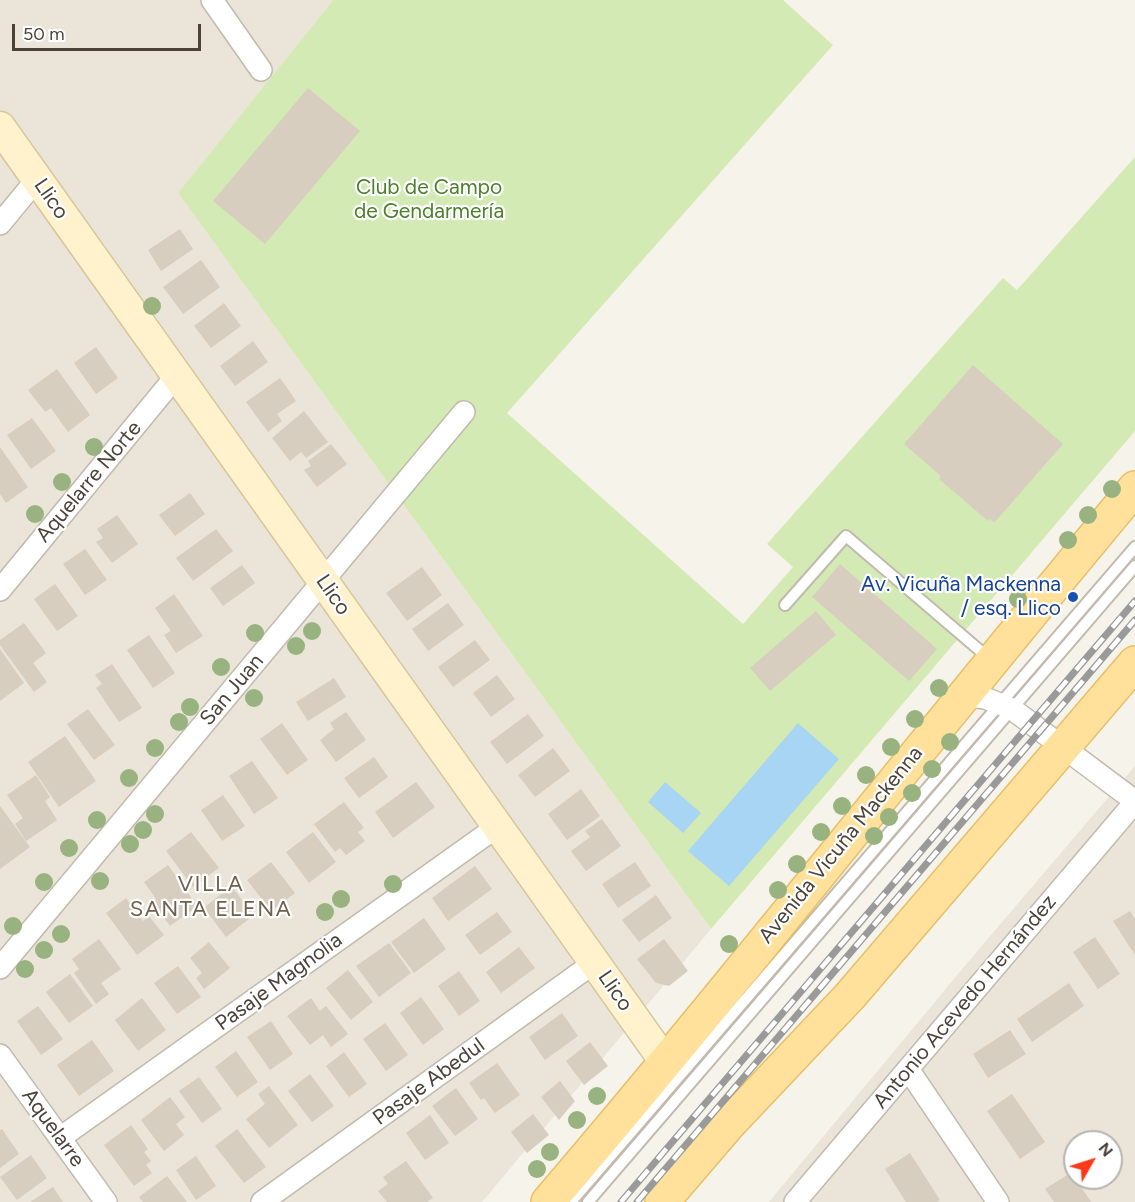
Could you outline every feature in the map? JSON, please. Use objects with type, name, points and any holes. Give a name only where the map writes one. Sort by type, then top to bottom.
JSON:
[{"type":"main road","name":"Avenida Vicuña Mackenna","points":[[548,1202],[666,1063],[962,695],[1135,488]]},
{"type":"main road","points":[[662,1202],[728,1125],[850,996],[1135,663]]},
{"type":"main road","points":[[690,1202],[800,1065],[850,996]]},
{"type":"street","points":[[216,1],[261,70]]},
{"type":"street","name":"Llico","points":[[0,127],[666,1063]]},
{"type":"street","points":[[0,224],[37,179]]},
{"type":"street","name":"Aquelarre Norte","points":[[0,590],[177,375]]},
{"type":"street","name":"San Juan","points":[[0,968],[464,412]]},
{"type":"street","points":[[962,695],[985,698],[1006,706],[1135,801]]},
{"type":"street","name":"Antonio Acevedo Hernández","points":[[795,1202],[1135,801]]},
{"type":"street","name":"Pasaje Magnolia","points":[[60,1138],[498,826]]},
{"type":"street","name":"Pasaje Abedul","points":[[262,1202],[595,962]]},
{"type":"street","name":"Aquelarre","points":[[0,1055],[106,1202]]},
{"type":"street","points":[[908,1069],[998,1202]]},
{"type":"lane","points":[[785,605],[846,536],[991,660]]},
{"type":"lane","points":[[588,1202],[1006,706],[1135,547]]},
{"type":"lane","points":[[571,1202],[1006,706],[1135,566]]},
{"type":"shaded area","points":[[0,0],[333,0],[178,193],[711,929],[482,1202],[0,1202]]},
{"type":"shaded area","points":[[1135,766],[1135,1202],[769,1202],[963,968]]},
{"type":"green space","name":"Club de Campo de Gendarmería","points":[[333,0],[783,0],[833,45],[507,413],[743,624],[793,567],[767,544],[1003,278],[1017,290],[1135,157],[1135,431],[711,929],[178,193]]},
{"type":"water","points":[[798,723],[839,759],[729,886],[688,851]]},
{"type":"water","points":[[665,782],[701,813],[683,833],[648,802]]},
{"type":"building","points":[[308,88],[360,131],[265,244],[213,201]]},
{"type":"building","points":[[180,229],[193,249],[161,271],[148,250]]},
{"type":"building","points":[[201,260],[220,287],[183,314],[163,287]]},
{"type":"building","points":[[224,303],[241,326],[211,348],[194,326]]},
{"type":"building","points":[[253,341],[268,362],[235,386],[220,366]]},
{"type":"building","points":[[96,347],[118,378],[96,394],[74,363]]},
{"type":"building","points":[[973,365],[1063,444],[994,523],[990,519],[988,521],[939,479],[941,476],[904,444]]},
{"type":"building","points":[[57,369],[90,415],[68,432],[51,408],[45,412],[28,390]]},
{"type":"building","points":[[280,378],[296,401],[277,414],[282,421],[268,432],[246,402]]},
{"type":"building","points":[[304,411],[328,442],[306,458],[301,452],[290,461],[272,438]]},
{"type":"building","points":[[32,418],[56,451],[31,469],[7,435]]},
{"type":"building","points":[[331,444],[347,464],[317,487],[304,470],[311,466],[308,461]]},
{"type":"building","points":[[0,447],[28,487],[6,503],[0,494]]},
{"type":"building","points":[[190,493],[205,514],[175,536],[159,515]]},
{"type":"building","points":[[117,515],[138,544],[112,563],[96,542],[103,538],[97,529]]},
{"type":"building","points":[[216,529],[233,551],[193,581],[176,558]]},
{"type":"building","points":[[85,549],[107,580],[85,595],[63,564]]},
{"type":"building","points":[[840,564],[937,649],[909,681],[812,597]]},
{"type":"building","points":[[242,565],[255,583],[223,606],[210,588]]},
{"type":"building","points":[[422,567],[442,595],[407,621],[386,593]]},
{"type":"building","points":[[55,584],[78,616],[57,631],[34,599]]},
{"type":"building","points":[[174,594],[203,636],[176,653],[164,635],[171,631],[155,608]]},
{"type":"building","points":[[448,603],[464,625],[428,651],[412,629]]},
{"type":"building","points":[[816,611],[836,635],[770,691],[750,668]]},
{"type":"building","points":[[24,623],[46,653],[33,663],[47,682],[34,692],[0,645],[0,640]]},
{"type":"building","points":[[149,635],[175,673],[153,688],[127,650]]},
{"type":"building","points":[[475,640],[490,660],[453,687],[438,667]]},
{"type":"building","points":[[0,649],[24,683],[0,701]]},
{"type":"building","points":[[112,664],[142,708],[119,722],[96,688],[102,684],[95,675]]},
{"type":"building","points":[[497,675],[515,699],[491,717],[473,693]]},
{"type":"building","points":[[334,678],[346,697],[308,721],[296,702]]},
{"type":"building","points":[[88,709],[115,745],[94,760],[67,724]]},
{"type":"building","points":[[346,712],[366,740],[336,762],[320,740],[334,729],[330,723]]},
{"type":"building","points":[[528,714],[544,736],[507,764],[490,742]]},
{"type":"building","points":[[282,723],[308,760],[287,775],[260,739]]},
{"type":"building","points":[[65,736],[96,781],[59,807],[28,762]]},
{"type":"building","points":[[553,748],[570,771],[535,797],[518,775]]},
{"type":"building","points":[[374,757],[388,777],[359,798],[344,778]]},
{"type":"building","points":[[252,761],[278,798],[254,814],[229,776]]},
{"type":"building","points":[[36,775],[50,797],[45,801],[57,820],[26,841],[15,824],[23,818],[7,795]]},
{"type":"building","points":[[416,782],[435,807],[393,838],[375,812]]},
{"type":"building","points":[[581,789],[600,816],[567,840],[548,814]]},
{"type":"building","points":[[223,795],[245,826],[222,841],[201,810]]},
{"type":"building","points":[[344,802],[364,828],[358,832],[365,841],[346,855],[340,848],[335,852],[314,824]]},
{"type":"building","points":[[0,806],[30,847],[0,869]]},
{"type":"building","points":[[602,819],[621,846],[586,871],[571,851],[590,837],[585,831]]},
{"type":"building","points":[[191,832],[219,868],[193,887],[166,851]]},
{"type":"building","points":[[313,832],[336,862],[309,883],[286,852]]},
{"type":"building","points":[[271,862],[295,893],[271,911],[247,880]]},
{"type":"building","points":[[635,862],[651,886],[618,908],[602,884]]},
{"type":"building","points":[[168,865],[197,906],[170,926],[153,902],[156,899],[144,882]]},
{"type":"building","points":[[475,866],[492,889],[448,921],[432,898]]},
{"type":"building","points":[[231,886],[254,915],[226,937],[204,908]]},
{"type":"building","points":[[656,895],[672,918],[639,942],[622,920]]},
{"type":"building","points":[[126,898],[143,921],[149,916],[164,935],[137,955],[106,913]]},
{"type":"building","points":[[1130,911],[1135,919],[1135,955],[1113,921]]},
{"type":"building","points":[[497,912],[512,932],[480,955],[465,935]]},
{"type":"building","points":[[424,918],[446,949],[414,973],[391,942]]},
{"type":"building","points":[[1095,937],[1120,974],[1098,989],[1073,952]]},
{"type":"building","points":[[99,939],[121,969],[101,983],[109,994],[96,1004],[74,973],[79,969],[72,959]]},
{"type":"building","points":[[664,939],[688,971],[669,986],[656,983],[637,959]]},
{"type":"building","points":[[209,942],[230,968],[204,989],[196,978],[202,973],[190,958]]},
{"type":"building","points":[[389,943],[411,973],[379,997],[356,966]]},
{"type":"building","points":[[519,947],[535,968],[501,993],[486,972]]},
{"type":"building","points":[[178,966],[201,997],[177,1014],[154,983]]},
{"type":"building","points":[[348,970],[373,1002],[351,1020],[326,988]]},
{"type":"building","points":[[459,971],[480,1001],[459,1016],[438,986]]},
{"type":"building","points":[[70,974],[93,1006],[69,1023],[46,992]]},
{"type":"building","points":[[1069,983],[1084,1006],[1032,1042],[1017,1019]]},
{"type":"building","points":[[421,997],[444,1029],[423,1045],[400,1013]]},
{"type":"building","points":[[142,998],[166,1030],[138,1051],[115,1020]]},
{"type":"building","points":[[311,998],[320,1011],[326,1006],[348,1034],[331,1047],[323,1035],[310,1045],[287,1016]]},
{"type":"building","points":[[38,1006],[63,1039],[41,1055],[17,1021]]},
{"type":"building","points":[[562,1013],[578,1036],[545,1060],[529,1037]]},
{"type":"building","points":[[271,1021],[293,1054],[270,1070],[247,1037]]},
{"type":"building","points":[[385,1023],[408,1055],[386,1071],[363,1039]]},
{"type":"building","points":[[1010,1030],[1026,1054],[988,1078],[973,1054]]},
{"type":"building","points":[[92,1040],[114,1071],[79,1096],[57,1065]]},
{"type":"building","points":[[590,1042],[608,1066],[584,1085],[566,1061]]},
{"type":"building","points":[[236,1051],[258,1082],[237,1097],[215,1067]]},
{"type":"building","points":[[344,1052],[367,1084],[349,1097],[326,1066]]},
{"type":"building","points":[[497,1063],[520,1095],[495,1113],[484,1098],[481,1100],[469,1083]]},
{"type":"building","points":[[310,1074],[334,1106],[312,1122],[288,1091]]},
{"type":"building","points":[[199,1077],[222,1109],[202,1123],[179,1091]]},
{"type":"building","points":[[560,1081],[575,1101],[559,1120],[541,1097]]},
{"type":"building","points":[[269,1086],[298,1125],[269,1148],[246,1119],[265,1104],[258,1094]]},
{"type":"building","points":[[456,1088],[478,1119],[455,1136],[432,1106]]},
{"type":"building","points":[[1012,1094],[1045,1142],[1020,1159],[987,1111]]},
{"type":"building","points":[[170,1097],[185,1117],[176,1124],[184,1135],[164,1151],[141,1120]]},
{"type":"building","points":[[533,1114],[549,1135],[527,1153],[511,1132]]},
{"type":"building","points":[[430,1115],[449,1143],[425,1160],[406,1133]]},
{"type":"building","points":[[131,1125],[148,1149],[144,1152],[151,1161],[146,1165],[152,1173],[134,1186],[104,1145]]},
{"type":"building","points":[[2,1129],[19,1154],[0,1168],[0,1130]]},
{"type":"building","points":[[237,1129],[266,1167],[244,1183],[215,1146]]},
{"type":"building","points":[[910,1153],[940,1200],[937,1202],[906,1202],[885,1169]]},
{"type":"building","points":[[31,1155],[47,1178],[17,1200],[0,1177]]},
{"type":"building","points":[[196,1156],[216,1186],[196,1200],[176,1170]]},
{"type":"building","points":[[406,1161],[433,1198],[427,1202],[387,1202],[378,1191],[388,1184],[383,1177]]},
{"type":"building","points":[[167,1176],[187,1202],[143,1202],[139,1197]]},
{"type":"building","points":[[1063,1178],[1063,1190],[1083,1190],[1091,1202],[1054,1202],[1045,1189]]},
{"type":"building","points":[[53,1187],[63,1202],[30,1202]]},
{"type":"railway","points":[[621,1202],[1135,601]]},
{"type":"railway","points":[[637,1202],[1135,620]]},
{"type":"place","name":"Av. Vicuña Mackenna / esq. Llico","points":[[1073,597]]},
{"type":"district","name":"VILLA SANTA ELENA","points":[[211,898]]}]
